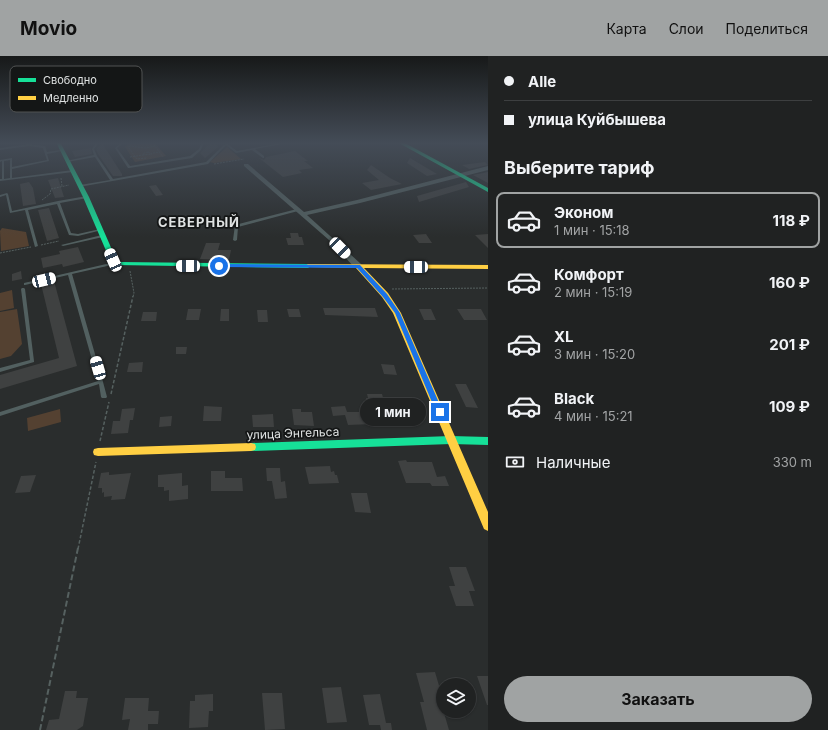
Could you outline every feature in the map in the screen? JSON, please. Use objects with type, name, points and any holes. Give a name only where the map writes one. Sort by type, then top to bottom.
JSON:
[{"type":"street","points":[[70,173],[86,197],[101,233],[120,264],[488,267]]},
{"type":"street","points":[[256,173],[358,266],[398,313],[488,525]]},
{"type":"street","points":[[457,173],[488,190]]},
{"type":"street","points":[[300,212],[358,202],[470,173]]},
{"type":"street","name":"улица Энгельса","points":[[98,452],[451,440],[488,441]]},
{"type":"lane","points":[[11,173],[11,178]]},
{"type":"lane","points":[[2,180],[55,173]]},
{"type":"lane","points":[[108,173],[112,180]]},
{"type":"lane","points":[[77,185],[149,173]]},
{"type":"lane","points":[[0,196],[7,194],[10,212],[86,197]]},
{"type":"lane","points":[[58,202],[70,234],[78,235],[101,233]]},
{"type":"lane","points":[[26,209],[36,246]]},
{"type":"lane","points":[[235,240],[236,226],[300,212]]},
{"type":"lane","points":[[63,245],[101,233]]},
{"type":"lane","points":[[0,370],[32,361],[24,286],[70,274],[120,264]]},
{"type":"lane","points":[[70,274],[104,397]]},
{"type":"lane","points":[[0,414],[101,382]]},
{"type":"path","points":[[62,186],[61,176],[66,173]]},
{"type":"path","points":[[37,203],[50,194],[51,189],[62,186],[77,185]]},
{"type":"path","points":[[0,253],[65,240]]},
{"type":"path","points":[[111,395],[129,310],[134,294],[133,282],[120,264]]},
{"type":"path","points":[[380,290],[488,288]]},
{"type":"path","points":[[40,730],[109,401]]},
{"type":"shaded area","points":[[2,228],[26,232],[29,246],[1,251],[0,231]]},
{"type":"shaded area","points":[[12,290],[14,308],[0,311],[0,293]]},
{"type":"shaded area","points":[[17,309],[22,344],[11,356],[0,359],[0,312]]},
{"type":"shaded area","points":[[60,409],[61,422],[28,431],[27,418]]},
{"type":"building","points":[[111,173],[122,174],[122,176],[113,176]]},
{"type":"building","points":[[279,173],[300,173],[283,177]]},
{"type":"building","points":[[371,173],[383,173],[402,184],[371,190],[362,183],[379,180]]},
{"type":"building","points":[[423,173],[437,174],[427,176]]},
{"type":"building","points":[[488,173],[488,183],[473,175]]},
{"type":"building","points":[[58,178],[64,197],[55,198],[48,180]]},
{"type":"building","points":[[29,182],[33,188],[36,204],[23,206],[20,184]]},
{"type":"building","points":[[466,182],[469,187],[419,202],[417,196]]},
{"type":"building","points":[[156,185],[163,195],[156,196],[149,186]]},
{"type":"building","points":[[49,208],[59,238],[47,241],[38,210]]},
{"type":"building","points":[[290,233],[298,233],[299,237],[302,237],[304,245],[288,245],[286,238],[291,238]]},
{"type":"building","points":[[426,234],[432,243],[419,243],[413,235]]},
{"type":"building","points":[[488,234],[488,248],[475,235]]},
{"type":"building","points":[[206,243],[220,243],[218,250],[231,250],[229,260],[200,259]]},
{"type":"building","points":[[78,247],[84,262],[63,267],[62,264],[43,268],[41,258],[60,254],[59,251]]},
{"type":"building","points":[[21,271],[22,279],[12,281],[12,274]]},
{"type":"building","points":[[54,281],[77,366],[0,389],[0,375],[59,358],[41,284]]},
{"type":"building","points":[[323,308],[375,308],[378,317],[325,315]]},
{"type":"building","points":[[188,309],[201,309],[199,320],[186,320]]},
{"type":"building","points":[[221,309],[229,309],[229,321],[220,321]]},
{"type":"building","points":[[287,309],[299,309],[301,317],[289,317]]},
{"type":"building","points":[[419,309],[431,309],[436,320],[424,320]]},
{"type":"building","points":[[457,309],[481,309],[487,320],[464,320]]},
{"type":"building","points":[[257,310],[267,310],[268,322],[258,322]]},
{"type":"building","points":[[143,312],[157,312],[156,321],[141,321]]},
{"type":"building","points":[[176,347],[187,347],[186,354],[176,354]]},
{"type":"building","points":[[143,362],[142,372],[127,372],[129,363]]},
{"type":"building","points":[[381,364],[394,365],[397,375],[384,374]]},
{"type":"building","points":[[455,384],[466,384],[478,408],[466,407]]},
{"type":"building","points":[[367,394],[382,394],[386,409],[392,409],[397,423],[348,425],[345,415],[333,416],[331,407],[345,406],[347,412],[370,412],[366,398],[368,398]]},
{"type":"building","points":[[204,406],[222,407],[221,421],[203,421]]},
{"type":"building","points":[[135,408],[133,420],[130,420],[128,433],[111,434],[113,421],[120,421],[122,409]]},
{"type":"building","points":[[292,409],[301,409],[301,412],[312,412],[314,426],[294,425]]},
{"type":"building","points":[[273,414],[274,427],[253,427],[252,415]]},
{"type":"building","points":[[172,416],[171,426],[159,427],[160,417]]},
{"type":"building","points":[[406,460],[407,462],[432,462],[437,477],[445,476],[449,486],[432,486],[430,483],[406,483],[398,461]]},
{"type":"building","points":[[330,466],[331,472],[334,471],[335,475],[337,475],[339,483],[309,484],[305,467]]},
{"type":"building","points":[[266,468],[280,468],[281,482],[285,481],[287,498],[275,499],[272,481],[267,481]]},
{"type":"building","points":[[211,471],[225,471],[225,478],[242,478],[243,491],[211,491]]},
{"type":"building","points":[[109,472],[109,475],[131,473],[125,499],[111,500],[112,496],[104,497],[102,488],[98,488],[101,473]]},
{"type":"building","points":[[182,473],[182,486],[188,485],[188,499],[169,501],[169,490],[164,491],[164,487],[158,487],[158,475]]},
{"type":"building","points":[[36,475],[30,492],[15,493],[21,476]]},
{"type":"building","points":[[351,493],[367,493],[371,513],[355,512]]},
{"type":"building","points":[[449,567],[466,567],[475,591],[469,591],[474,606],[456,606],[449,586],[455,586]]},
{"type":"building","points":[[435,672],[437,678],[436,718],[445,718],[449,730],[427,730],[420,702],[424,702],[416,673]]},
{"type":"building","points":[[477,676],[488,676],[488,705],[487,705]]},
{"type":"building","points":[[341,687],[347,722],[327,723],[322,688]]},
{"type":"building","points":[[65,691],[77,691],[76,698],[88,698],[83,726],[77,730],[46,730],[49,720],[59,719]]},
{"type":"building","points":[[262,693],[282,693],[285,729],[265,730]]},
{"type":"building","points":[[213,694],[213,711],[209,711],[208,727],[189,728],[190,701],[195,701],[195,695]]},
{"type":"building","points":[[380,694],[386,723],[391,723],[392,730],[381,730],[380,725],[369,725],[363,695]]},
{"type":"building","points":[[125,698],[149,698],[148,711],[159,711],[158,724],[148,724],[148,730],[128,730],[130,719],[122,720]]},
{"type":"traffic: fast","points":[[74,173],[86,197],[113,260],[118,264],[308,266]]},
{"type":"traffic: fast","points":[[457,173],[488,190]]},
{"type":"traffic: fast","points":[[251,447],[451,440],[488,441]]},
{"type":"traffic: slow","points":[[308,266],[488,267]]},
{"type":"traffic: slow","points":[[358,266],[385,295],[397,313],[488,525]]},
{"type":"traffic: slow","points":[[98,452],[251,447]]},
{"type":"district","name":"СЕВЕРНЫЙ","points":[[199,222]]},
{"type":"route","points":[[219,266],[358,266],[385,295],[398,313],[440,412]]}]
